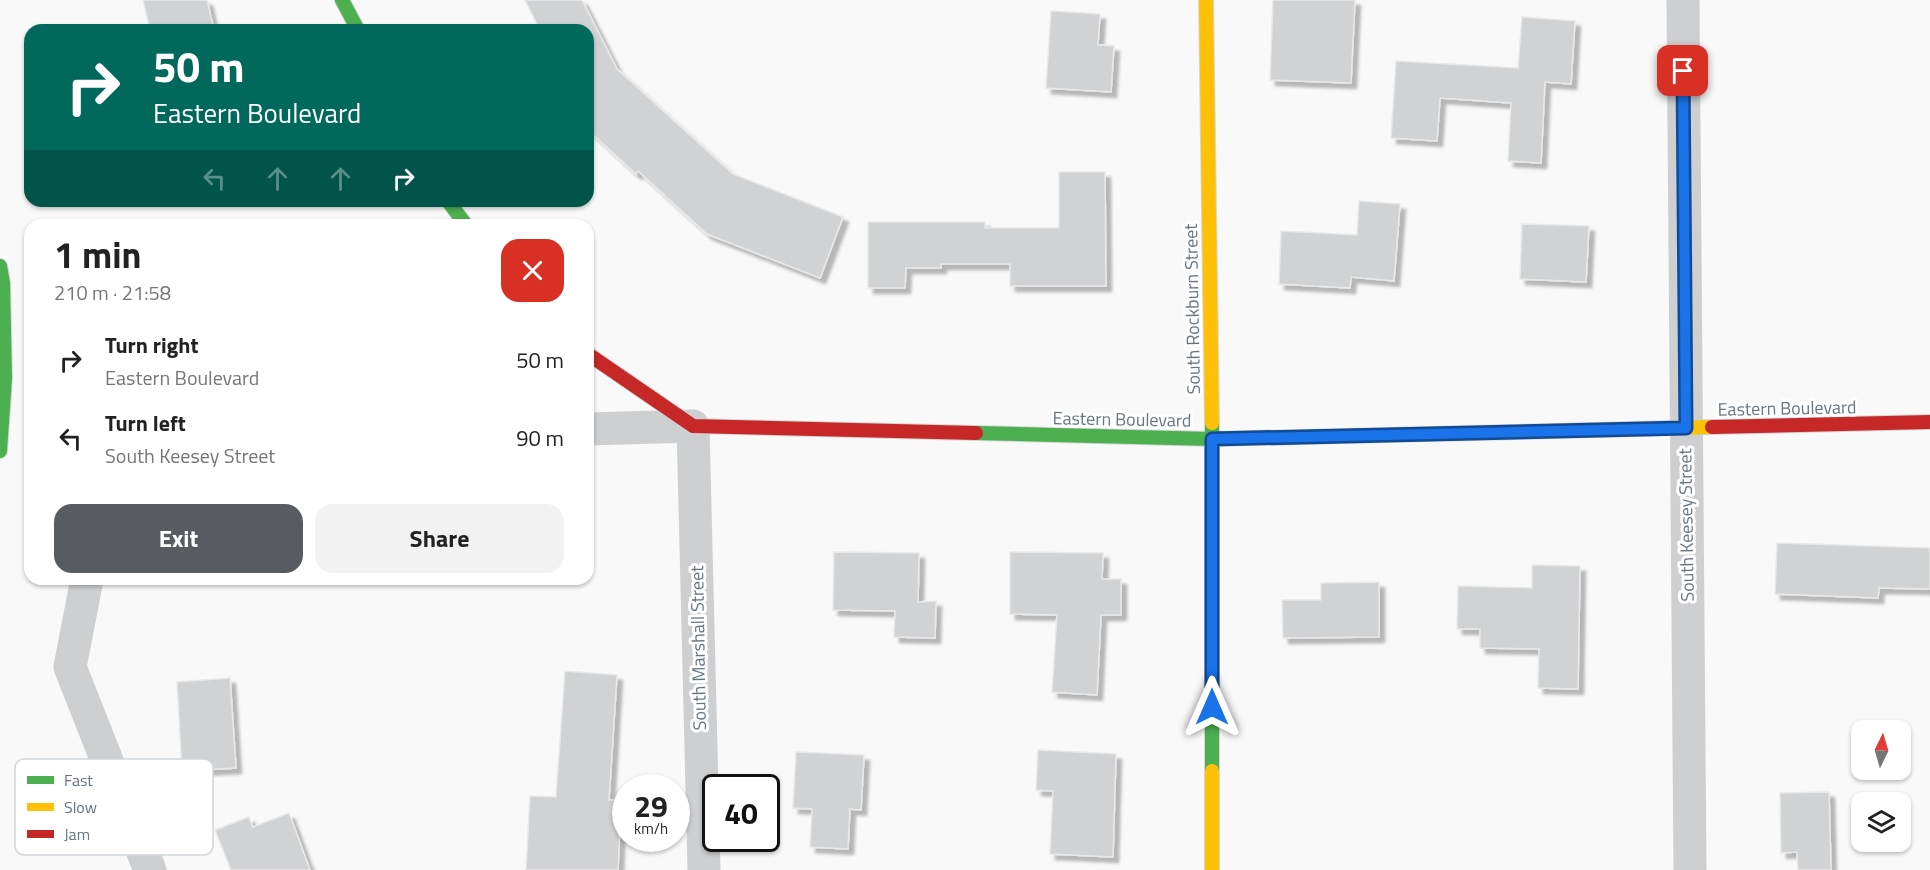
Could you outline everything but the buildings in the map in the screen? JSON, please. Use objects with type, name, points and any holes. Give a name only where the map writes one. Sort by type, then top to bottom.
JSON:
[{"type":"main road","points":[[342,0],[355,24]]},
{"type":"main road","name":"South Rockburn Street","points":[[1206,0],[1212,439],[1212,870]]},
{"type":"main road","points":[[362,10],[364,24]]},
{"type":"main road","points":[[0,266],[3,283],[5,378],[0,451]]},
{"type":"main road","points":[[594,358],[693,426]]},
{"type":"main road","name":"Eastern Boulevard","points":[[693,426],[1212,439],[1930,422]]},
{"type":"street","name":"South Keesey Street","points":[[1683,0],[1690,870]]},
{"type":"street","points":[[594,429],[693,426]]},
{"type":"street","name":"South Marshall Street","points":[[693,426],[704,870]]},
{"type":"street","points":[[86,585],[70,668],[106,759]]},
{"type":"street","points":[[144,855],[150,870]]},
{"type":"traffic: fast","points":[[342,0],[355,24]]},
{"type":"traffic: fast","points":[[452,207],[462,219]]},
{"type":"traffic: fast","points":[[0,266],[3,283],[5,378],[0,451]]},
{"type":"traffic: fast","points":[[1212,423],[1212,771]]},
{"type":"traffic: fast","points":[[976,433],[1212,439],[1471,433]]},
{"type":"traffic: slow","points":[[1206,0],[1212,423]]},
{"type":"traffic: slow","points":[[1471,433],[1712,427]]},
{"type":"traffic: slow","points":[[1212,771],[1212,870]]},
{"type":"traffic: jam","points":[[594,358],[693,426],[976,433]]},
{"type":"traffic: jam","points":[[1712,427],[1930,422]]},
{"type":"route","points":[[1212,707],[1212,439],[1686,428],[1683,71]]}]
